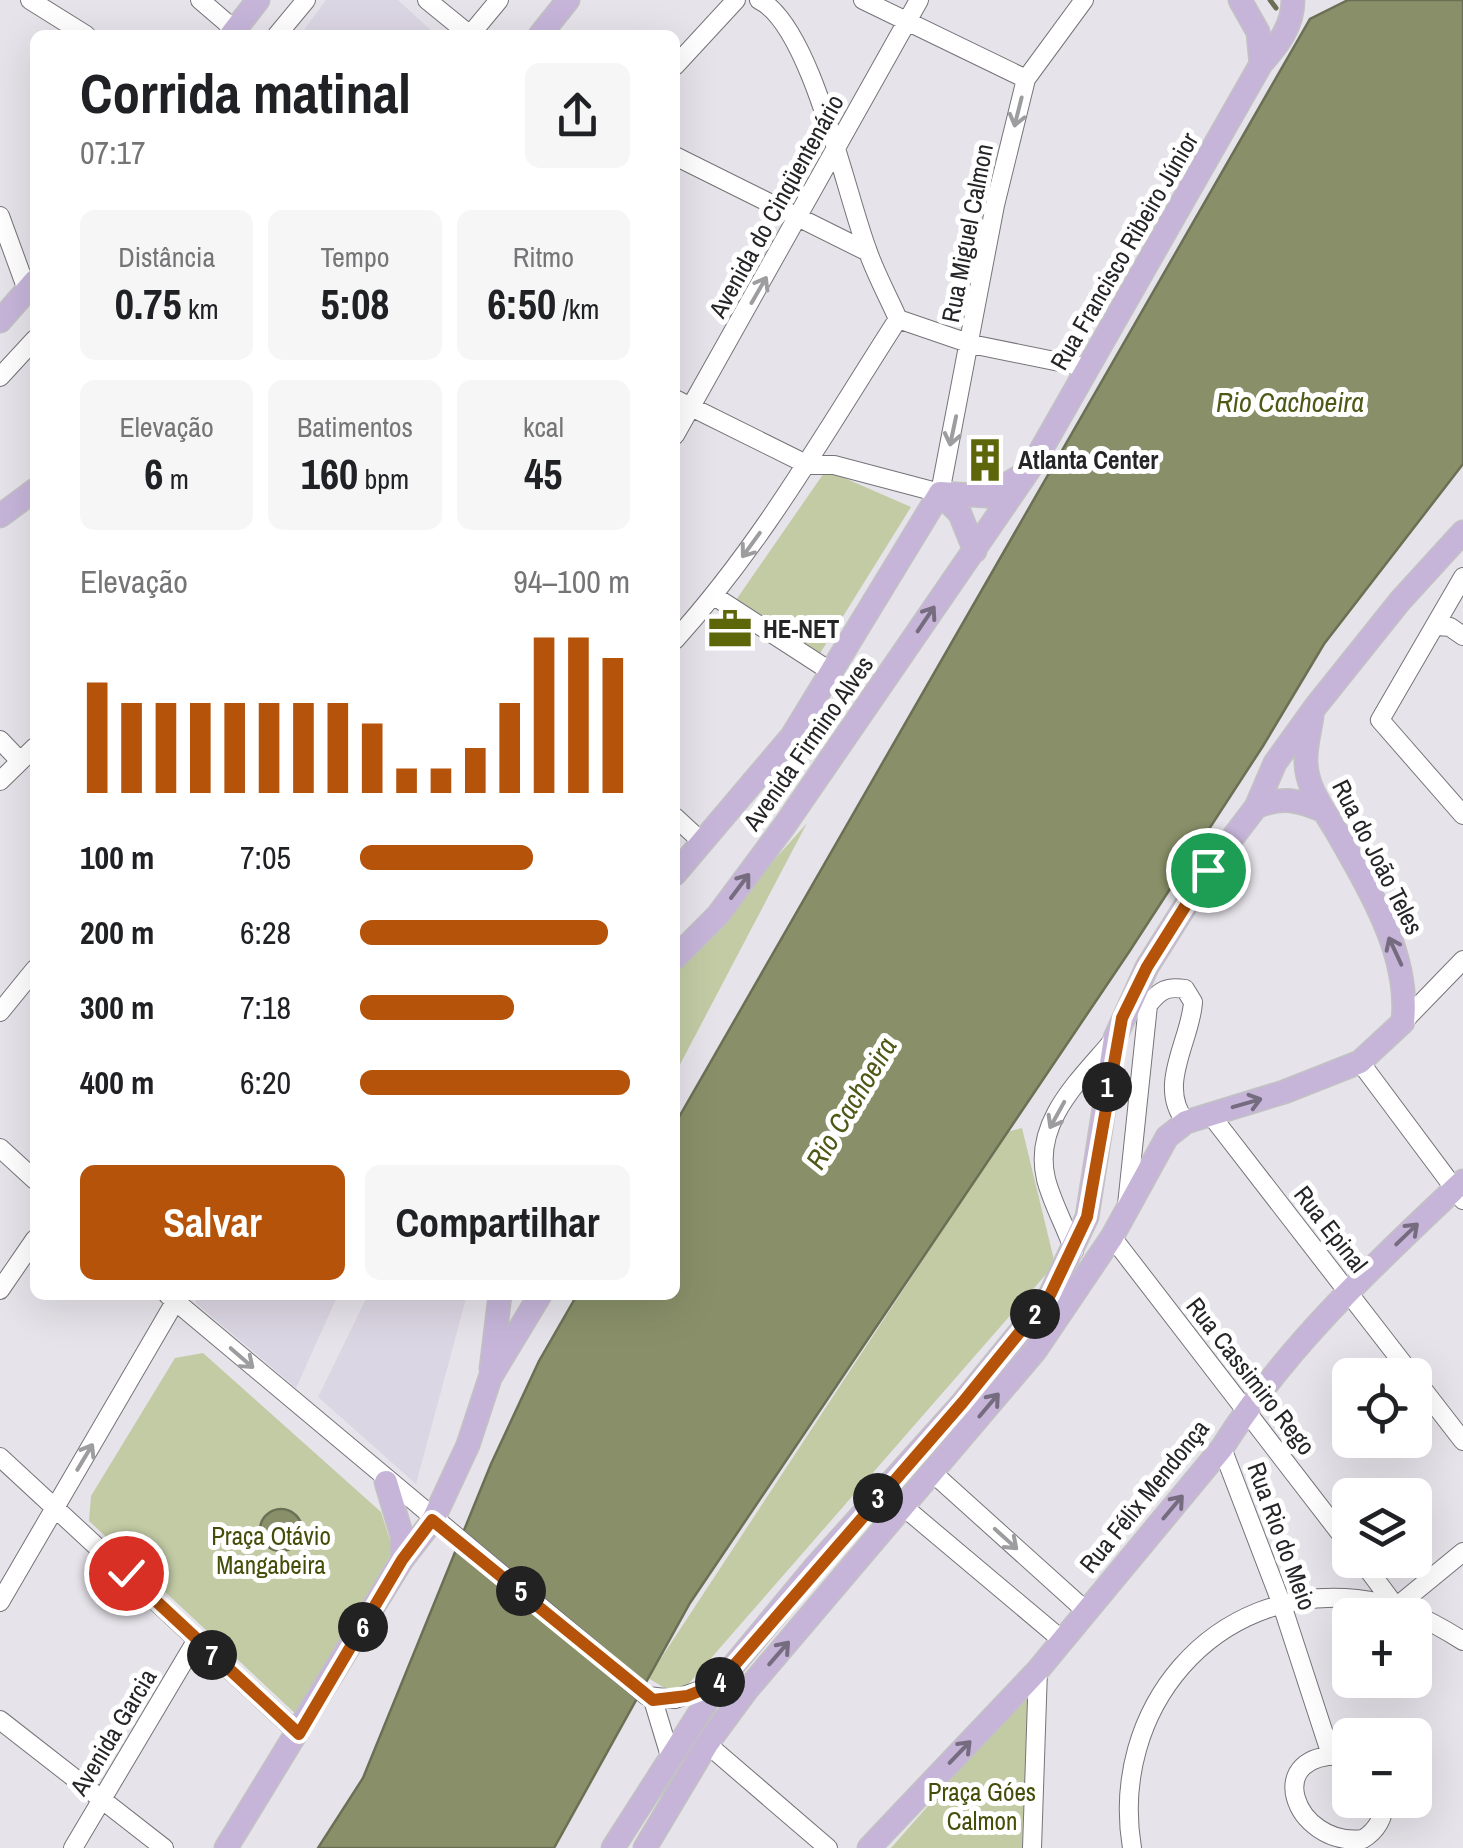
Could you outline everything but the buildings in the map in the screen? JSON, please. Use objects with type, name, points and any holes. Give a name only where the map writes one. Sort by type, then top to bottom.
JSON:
[{"type":"main road","points":[[235,30],[258,0]]},
{"type":"main road","points":[[544,30],[568,0]]},
{"type":"main road","points":[[1247,8],[1278,19],[1293,6]]},
{"type":"main road","name":"Rua Francisco Ribeiro Júnior","points":[[974,551],[1090,368],[1261,64],[1279,44],[1293,6]]},
{"type":"main road","points":[[1247,8],[1261,64]]},
{"type":"main road","points":[[0,321],[30,287]]},
{"type":"main road","name":"Rua Francisco Ribeiro Júnior","points":[[940,493],[987,496],[1006,488],[1032,464]]},
{"type":"main road","points":[[940,493],[960,514],[974,551]]},
{"type":"main road","name":"Avenida Firmino Alves","points":[[680,868],[792,736],[940,493]]},
{"type":"main road","points":[[0,516],[30,497]]},
{"type":"main road","points":[[613,1848],[718,1684],[976,1388],[1050,1295],[1087,1217],[1115,1038],[1147,967],[1208,870],[1256,807],[1275,763],[1312,710],[1400,601],[1463,532]]},
{"type":"main road","name":"Avenida Firmino Alves","points":[[680,953],[718,915],[758,862],[974,551]]},
{"type":"main road","name":"Rua do João Teles","points":[[1312,710],[1306,764],[1311,788],[1363,881],[1403,967],[1403,1022]]},
{"type":"main road","points":[[1256,807],[1277,798],[1300,800],[1324,811]]},
{"type":"main road","points":[[645,1848],[707,1744],[746,1691],[1035,1351],[1112,1237],[1167,1138],[1186,1122],[1284,1092],[1360,1062],[1403,1022]]},
{"type":"main road","name":"Rua Félix Mendonça","points":[[869,1848],[1038,1670],[1222,1448],[1247,1408],[1347,1292],[1460,1190]]},
{"type":"main road","points":[[226,1848],[402,1560],[432,1520],[468,1445],[490,1378],[499,1300]]},
{"type":"main road","points":[[490,1378],[537,1300]]},
{"type":"main road","points":[[386,1482],[402,1536],[402,1560]]},
{"type":"street","points":[[30,0],[78,30]]},
{"type":"street","points":[[200,0],[230,30]]},
{"type":"street","points":[[280,30],[306,0]]},
{"type":"street","points":[[428,0],[464,30]]},
{"type":"street","points":[[474,30],[499,0]]},
{"type":"street","points":[[680,61],[736,0]]},
{"type":"street","points":[[758,0],[781,16],[839,149],[868,252],[898,320],[971,344],[1090,368]]},
{"type":"street","points":[[863,0],[1026,79]]},
{"type":"street","name":"Avenida do Cinqüentenário","points":[[682,403],[799,220],[920,0]]},
{"type":"street","name":"Rua Miguel Calmon","points":[[940,493],[995,205],[1026,79],[1084,0]]},
{"type":"street","points":[[680,159],[868,252]]},
{"type":"street","points":[[0,216],[30,284]]},
{"type":"street","points":[[680,634],[714,596],[808,465],[898,320]]},
{"type":"street","points":[[0,377],[30,344]]},
{"type":"street","points":[[682,403],[808,465],[834,465],[940,493]]},
{"type":"street","points":[[1463,577],[1380,720],[1463,815]]},
{"type":"street","points":[[714,596],[833,674]]},
{"type":"street","points":[[1438,626],[1450,626],[1463,636]]},
{"type":"street","points":[[0,740],[20,762]]},
{"type":"street","points":[[0,781],[30,752]]},
{"type":"street","points":[[680,822],[702,842]]},
{"type":"street","points":[[1403,1022],[1463,960]]},
{"type":"street","points":[[0,1012],[30,974]]},
{"type":"street","points":[[1127,1205],[1148,1005],[1158,992],[1171,986],[1185,990],[1193,1002],[1175,1072],[1178,1112],[1186,1122]]},
{"type":"street","points":[[1074,1251],[1046,1178],[1043,1146],[1052,1118],[1115,1038]]},
{"type":"street","points":[[1360,1062],[1460,1190]]},
{"type":"street","name":"Rua Epinal","points":[[1210,1114],[1399,1358]]},
{"type":"street","points":[[0,1148],[30,1175]]},
{"type":"street","name":"Rua Cassimiro Rego","points":[[1112,1237],[1332,1522]]},
{"type":"street","points":[[0,1290],[30,1245]]},
{"type":"street","points":[[0,1602],[172,1300]]},
{"type":"street","points":[[177,1300],[386,1482],[650,1698],[670,1756]]},
{"type":"street","name":"Rua Epinal","points":[[1432,1400],[1463,1440]]},
{"type":"street","name":"Rua Rio do Meio","points":[[1222,1448],[1332,1735]]},
{"type":"street","points":[[0,1456],[299,1734]]},
{"type":"street","points":[[934,1474],[1086,1611]]},
{"type":"street","points":[[904,1508],[1062,1640]]},
{"type":"street","points":[[1406,1598],[1463,1552]]},
{"type":"street","points":[[1374,1578],[1390,1598]]},
{"type":"street","points":[[1132,1848],[1126,1816],[1130,1769],[1143,1724],[1166,1683],[1212,1640],[1238,1622],[1282,1605],[1332,1598]]},
{"type":"street","points":[[1432,1624],[1463,1640]]},
{"type":"street","name":"Avenida Garcia","points":[[73,1848],[196,1641]]},
{"type":"street","points":[[1032,1848],[1038,1670]]},
{"type":"street","points":[[650,1698],[687,1696],[718,1684]]},
{"type":"street","points":[[0,1720],[164,1848]]},
{"type":"street","points":[[707,1744],[828,1848]]},
{"type":"street","points":[[1332,1759],[1305,1770],[1293,1798],[1295,1813],[1312,1838],[1326,1845],[1357,1846],[1382,1818]]},
{"type":"shaded area","points":[[326,0],[398,0],[431,30],[304,30]]},
{"type":"shaded area","points":[[196,1300],[336,1300],[296,1388]]},
{"type":"shaded area","points":[[366,1300],[466,1300],[416,1484],[318,1397]]},
{"type":"green space","points":[[826,470],[911,507],[819,655],[736,600]]},
{"type":"green space","points":[[807,823],[680,1064],[680,966]]},
{"type":"green space","points":[[1022,1128],[1055,1264],[678,1696],[648,1678],[1007,1132]]},
{"type":"green space","name":"Praça Otávio Mangabeira","points":[[203,1353],[381,1512],[393,1550],[299,1717],[89,1521],[91,1496],[175,1358]]},
{"type":"green space","name":"Praça Góes Calmon","points":[[1029,1691],[1022,1848],[891,1848]]},
{"type":"water","name":"Rio Cachoeira","points":[[1348,0],[1463,0],[1463,464],[1324,644],[1263,746],[1129,952],[690,1603],[554,1848],[318,1848],[363,1778],[491,1464],[539,1361],[574,1300],[680,1300],[680,1115],[1310,19]]},
{"type":"water","points":[[281,1509],[296,1515],[302,1530],[296,1545],[281,1551],[266,1545],[260,1530],[266,1515]]},
{"type":"waterway","points":[[1270,0],[1276,8]]},
{"type":"place","name":"Atlanta Center","points":[[985,460]]},
{"type":"place","name":"HE-NET","points":[[730,629]]},
{"type":"route","points":[[126,1573],[299,1734],[402,1560],[432,1520],[459,1538],[653,1700],[675,1699],[718,1684],[815,1567],[963,1402],[1050,1295],[1087,1217],[1115,1038],[1122,1018],[1147,967],[1208,870]]}]
